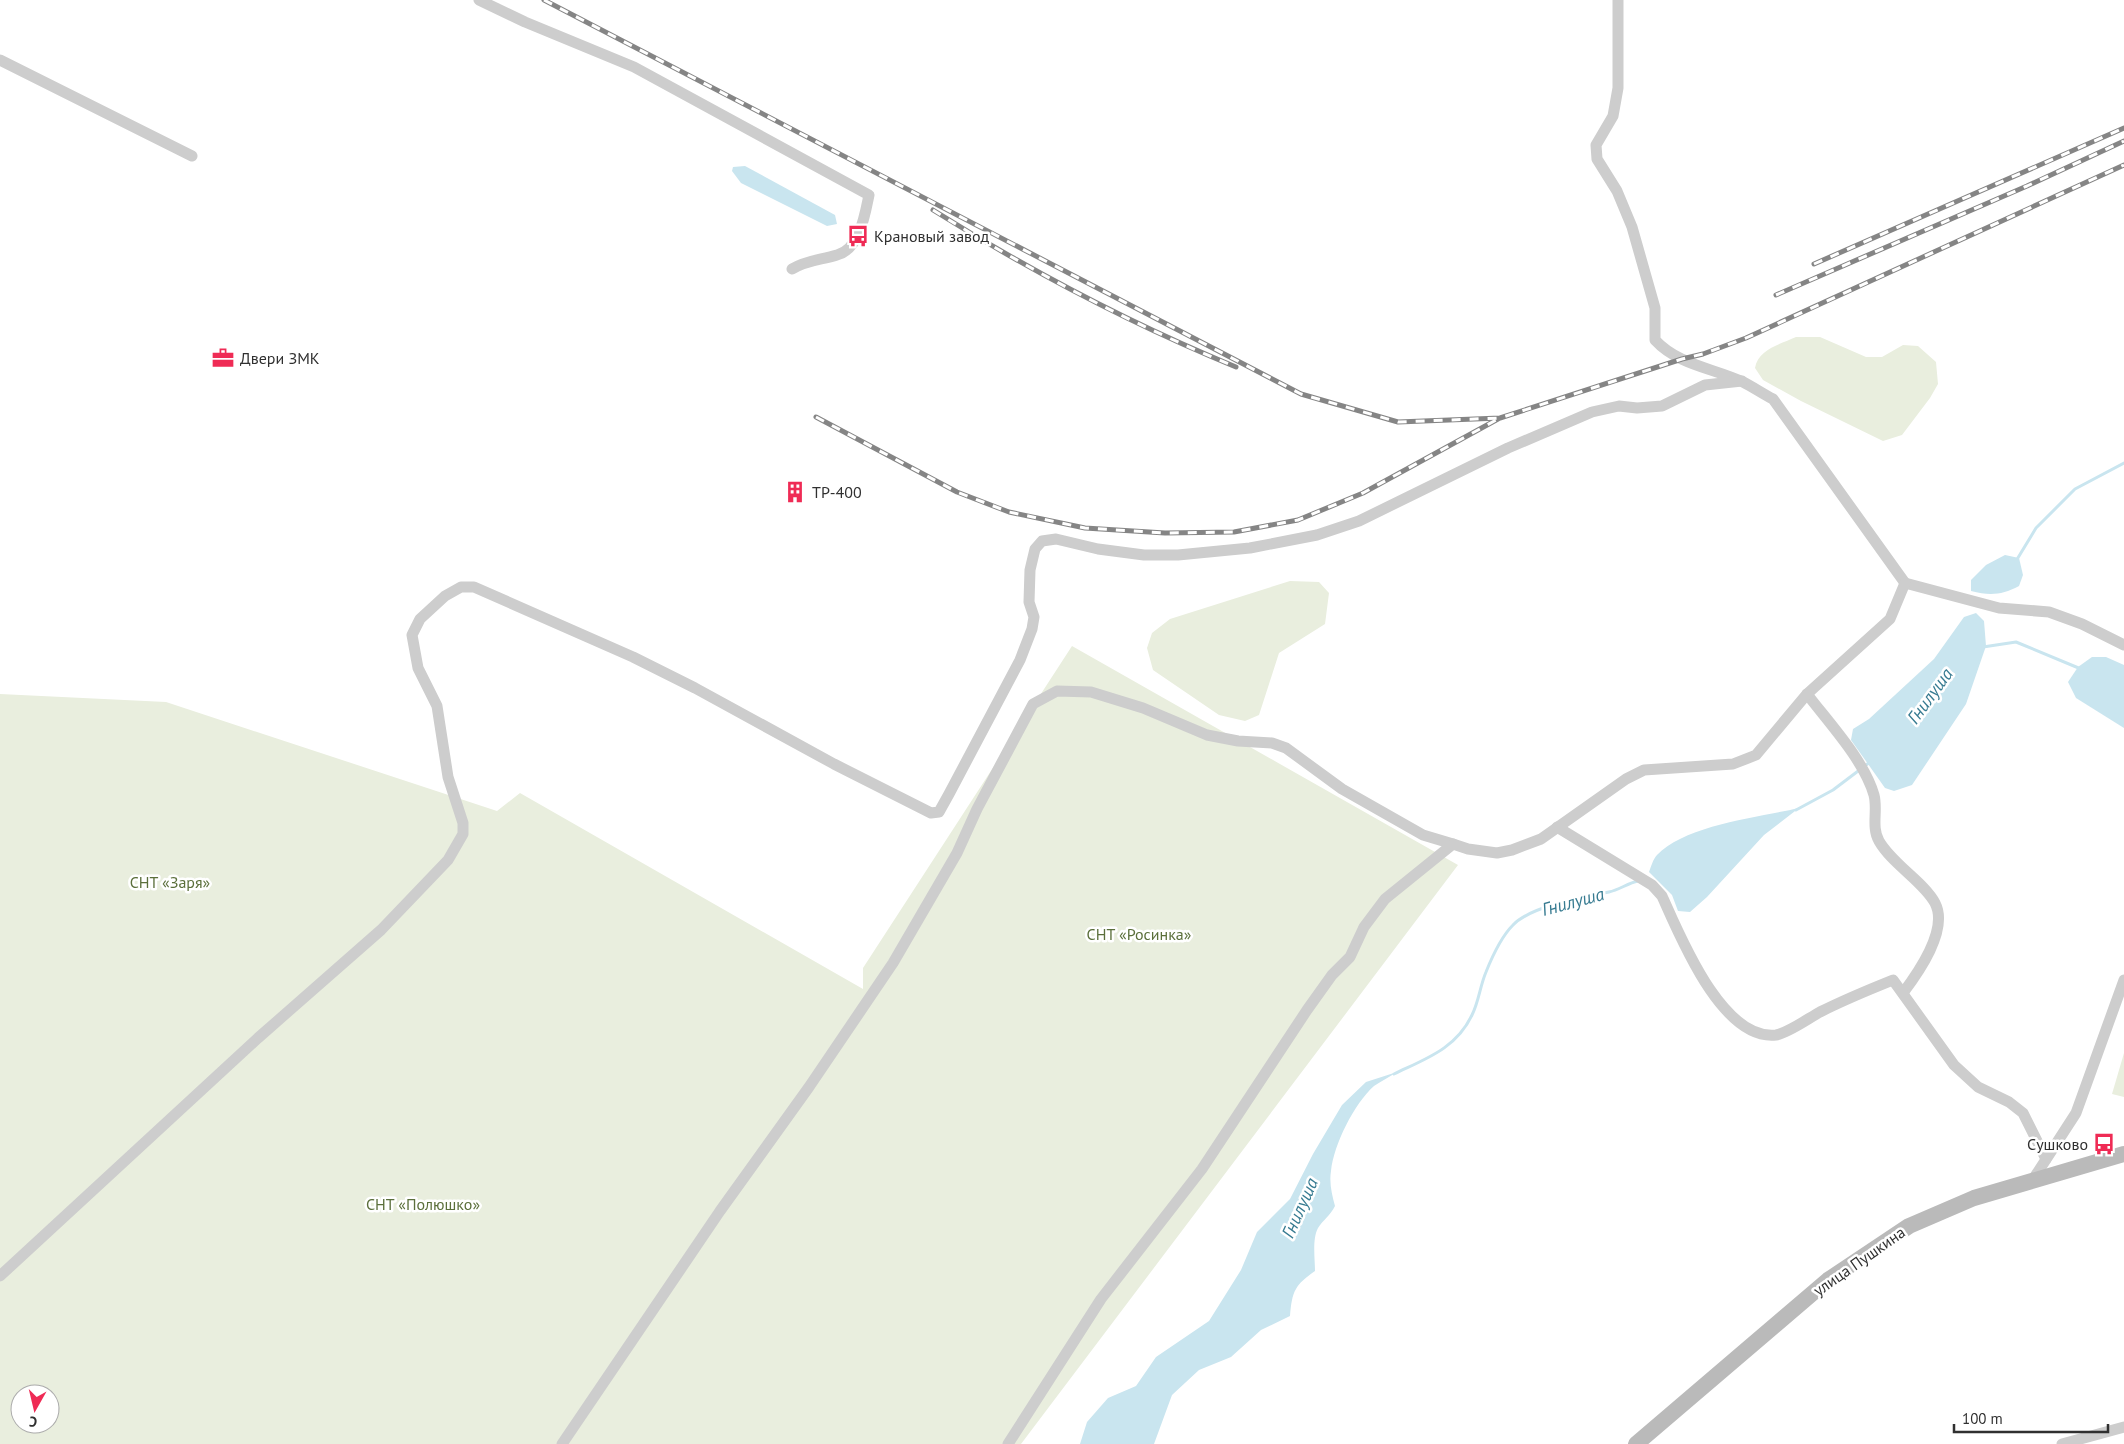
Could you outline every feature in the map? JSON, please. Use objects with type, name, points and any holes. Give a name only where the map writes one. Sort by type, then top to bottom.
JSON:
[{"type":"main road","name":"улица Пушкина","points":[[1636,1444],[1828,1280],[1861,1256],[1909,1226],[1974,1198],[2124,1154]]},
{"type":"street","points":[[479,0],[525,22],[634,67],[869,195],[865,216],[855,241],[839,255],[804,262],[792,269]]},
{"type":"street","points":[[1618,0],[1618,88],[1613,116],[1596,145],[1597,159],[1617,191],[1632,227],[1655,308],[1655,340],[1665,352],[1701,368],[1742,381],[1773,400],[1905,583],[1999,608],[2049,612],[2082,624],[2124,645]]},
{"type":"street","points":[[0,60],[192,156]]},
{"type":"street","points":[[0,1276],[258,1038],[382,930],[448,860],[463,834],[462,823],[448,777],[437,706],[418,668],[412,635],[420,619],[445,596],[461,587],[474,587],[633,657],[931,813],[939,812],[1020,660],[1034,617],[1029,602],[1030,570],[1035,549],[1042,541],[1056,539],[1098,549],[1144,555],[1178,555],[1250,548],[1316,534],[1359,521],[1508,448],[1592,412],[1620,406],[1638,408],[1662,406],[1706,385],[1742,381]]},
{"type":"street","points":[[562,1444],[893,963],[957,853],[977,809],[1033,704],[1057,691],[1091,692],[1143,708],[1207,735],[1238,741],[1272,743],[1286,748],[1342,789],[1423,835],[1468,849],[1497,853],[1512,850],[1541,839],[1626,779],[1644,770],[1733,764],[1756,755],[1807,694],[1890,619],[1905,583]]},
{"type":"street","points":[[1807,694],[1867,777],[1875,797],[1875,831],[1878,840],[1891,857],[1936,904],[1938,926],[1933,944],[1926,961],[1903,994]]},
{"type":"street","points":[[1557,827],[1652,885],[1662,896],[1704,982],[1733,1018],[1750,1031],[1778,1035],[1853,996],[1893,980],[1954,1065],[1978,1087],[2009,1102],[2023,1113],[2046,1159]]},
{"type":"street","points":[[1008,1444],[1101,1299],[1202,1169],[1307,1010],[1332,975],[1350,957],[1364,927],[1385,900],[1453,844]]},
{"type":"street","points":[[2032,1181],[2076,1113],[2124,980]]},
{"type":"street","points":[[2062,1444],[2124,1427]]},
{"type":"green space","points":[[1796,337],[1820,337],[1866,357],[1882,357],[1903,345],[1918,346],[1936,362],[1938,384],[1930,398],[1902,435],[1883,441],[1801,401],[1763,380],[1755,368],[1761,356],[1771,348]]},
{"type":"green space","points":[[1290,581],[1319,582],[1329,593],[1325,624],[1279,653],[1259,715],[1245,721],[1219,715],[1153,670],[1147,648],[1152,633],[1170,619]]},
{"type":"green space","points":[[1072,646],[1458,865],[1021,1444],[0,1444],[0,694],[166,702],[497,811],[520,793],[863,989],[863,968]]},
{"type":"green space","points":[[2124,1053],[2124,1097],[2112,1094]]},
{"type":"water","points":[[745,166],[835,215],[837,224],[827,226],[741,183],[732,171],[733,167]]},
{"type":"water","points":[[2005,555],[2019,558],[2023,575],[2019,586],[1996,594],[1971,591],[1971,580],[1986,565]]},
{"type":"water","points":[[1976,613],[1984,621],[1986,646],[1966,704],[1912,785],[1894,791],[1885,788],[1851,740],[1853,729],[1869,719],[1934,659],[1964,617]]},
{"type":"water","points":[[2092,657],[2106,657],[2124,665],[2124,728],[2076,698],[2068,682],[2078,667]]},
{"type":"water","points":[[1799,808],[1764,835],[1707,897],[1690,912],[1678,911],[1672,895],[1649,872],[1657,855],[1686,836],[1704,829],[1744,819]]},
{"type":"water","points":[[1397,1072],[1374,1086],[1359,1103],[1346,1125],[1336,1149],[1330,1175],[1335,1206],[1318,1228],[1314,1243],[1315,1271],[1303,1280],[1296,1289],[1292,1300],[1290,1316],[1261,1330],[1231,1357],[1199,1370],[1172,1395],[1154,1444],[1080,1444],[1087,1422],[1108,1398],[1136,1386],[1156,1357],[1209,1321],[1241,1270],[1257,1232],[1290,1199],[1313,1154],[1342,1105],[1366,1082]]},
{"type":"waterway","name":"Гнилуша","points":[[2016,561],[2036,528],[2075,489],[2124,463]]},
{"type":"waterway","points":[[1983,647],[2016,642],[2081,669]]},
{"type":"waterway","name":"Гнилуша","points":[[1796,810],[1833,790],[1870,762]]},
{"type":"waterway","name":"Гнилуша","points":[[1394,1074],[1439,1052],[1465,1027],[1472,1015],[1491,960],[1505,935],[1521,918],[1545,908],[1613,891],[1638,881]]},
{"type":"railway","points":[[544,0],[1301,394],[1398,422],[1500,418],[1682,359],[1703,354],[1746,338],[2124,165]]},
{"type":"railway","points":[[1814,264],[2124,128]]},
{"type":"railway","points":[[1776,295],[2027,186],[2124,141]]},
{"type":"railway","points":[[933,210],[1006,254],[1081,295],[1158,333],[1236,367]]},
{"type":"railway","points":[[816,417],[957,492],[1009,512],[1085,528],[1165,533],[1234,532],[1298,520],[1363,493],[1498,419]]},
{"type":"place","name":"Крановый завод","points":[[858,236]]},
{"type":"place","name":"Двери ЗМК","points":[[223,358]]},
{"type":"place","name":"ТР-400","points":[[795,492]]},
{"type":"place","name":"Сушково","points":[[2104,1144]]},
{"type":"park label","name":"СНТ «Заря»","points":[[170,882]]},
{"type":"park label","name":"СНТ «Росинка»","points":[[1139,934]]},
{"type":"park label","name":"СНТ «Полюшко»","points":[[423,1204]]}]
